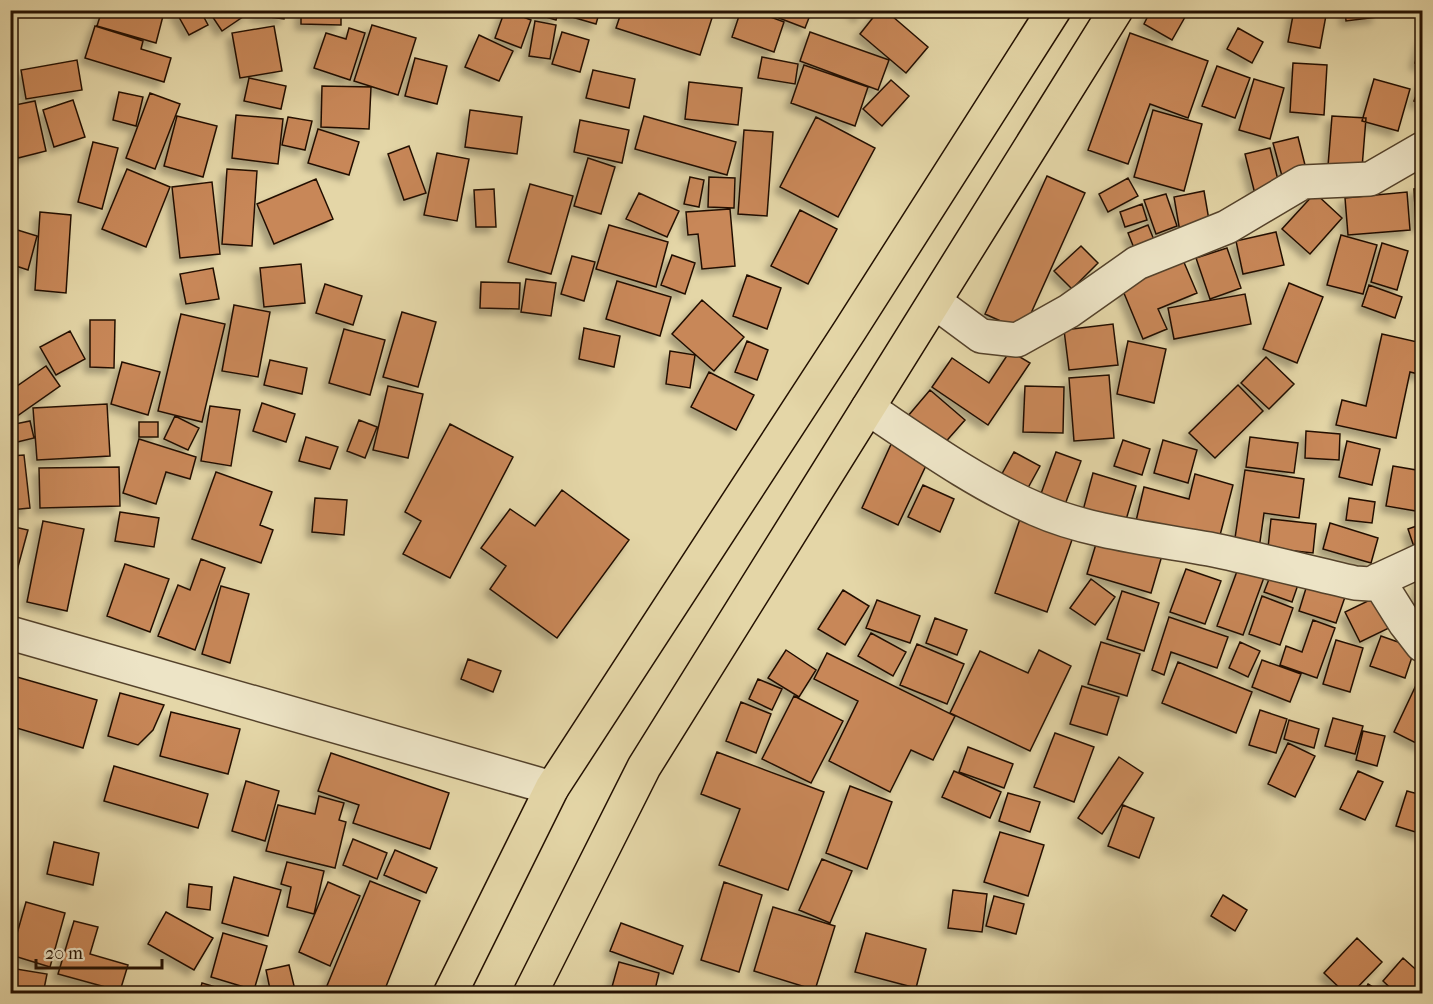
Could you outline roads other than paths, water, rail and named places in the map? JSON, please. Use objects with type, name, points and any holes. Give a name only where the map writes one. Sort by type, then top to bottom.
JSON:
[{"type":"main road","points":[[450,993],[552,788],[857,320],[1054,10]]},
{"type":"main road","points":[[530,993],[644,767],[1116,10]]},
{"type":"street","points":[[935,302],[981,336],[1017,340],[1069,311],[1137,263],[1227,227],[1304,182],[1370,179],[1422,149]]},
{"type":"street","points":[[868,408],[991,487],[1037,510],[1073,523],[1214,550],[1355,583],[1371,584],[1422,560]]},
{"type":"street","points":[[1378,580],[1422,645]]},
{"type":"street","points":[[10,633],[552,788]]}]
